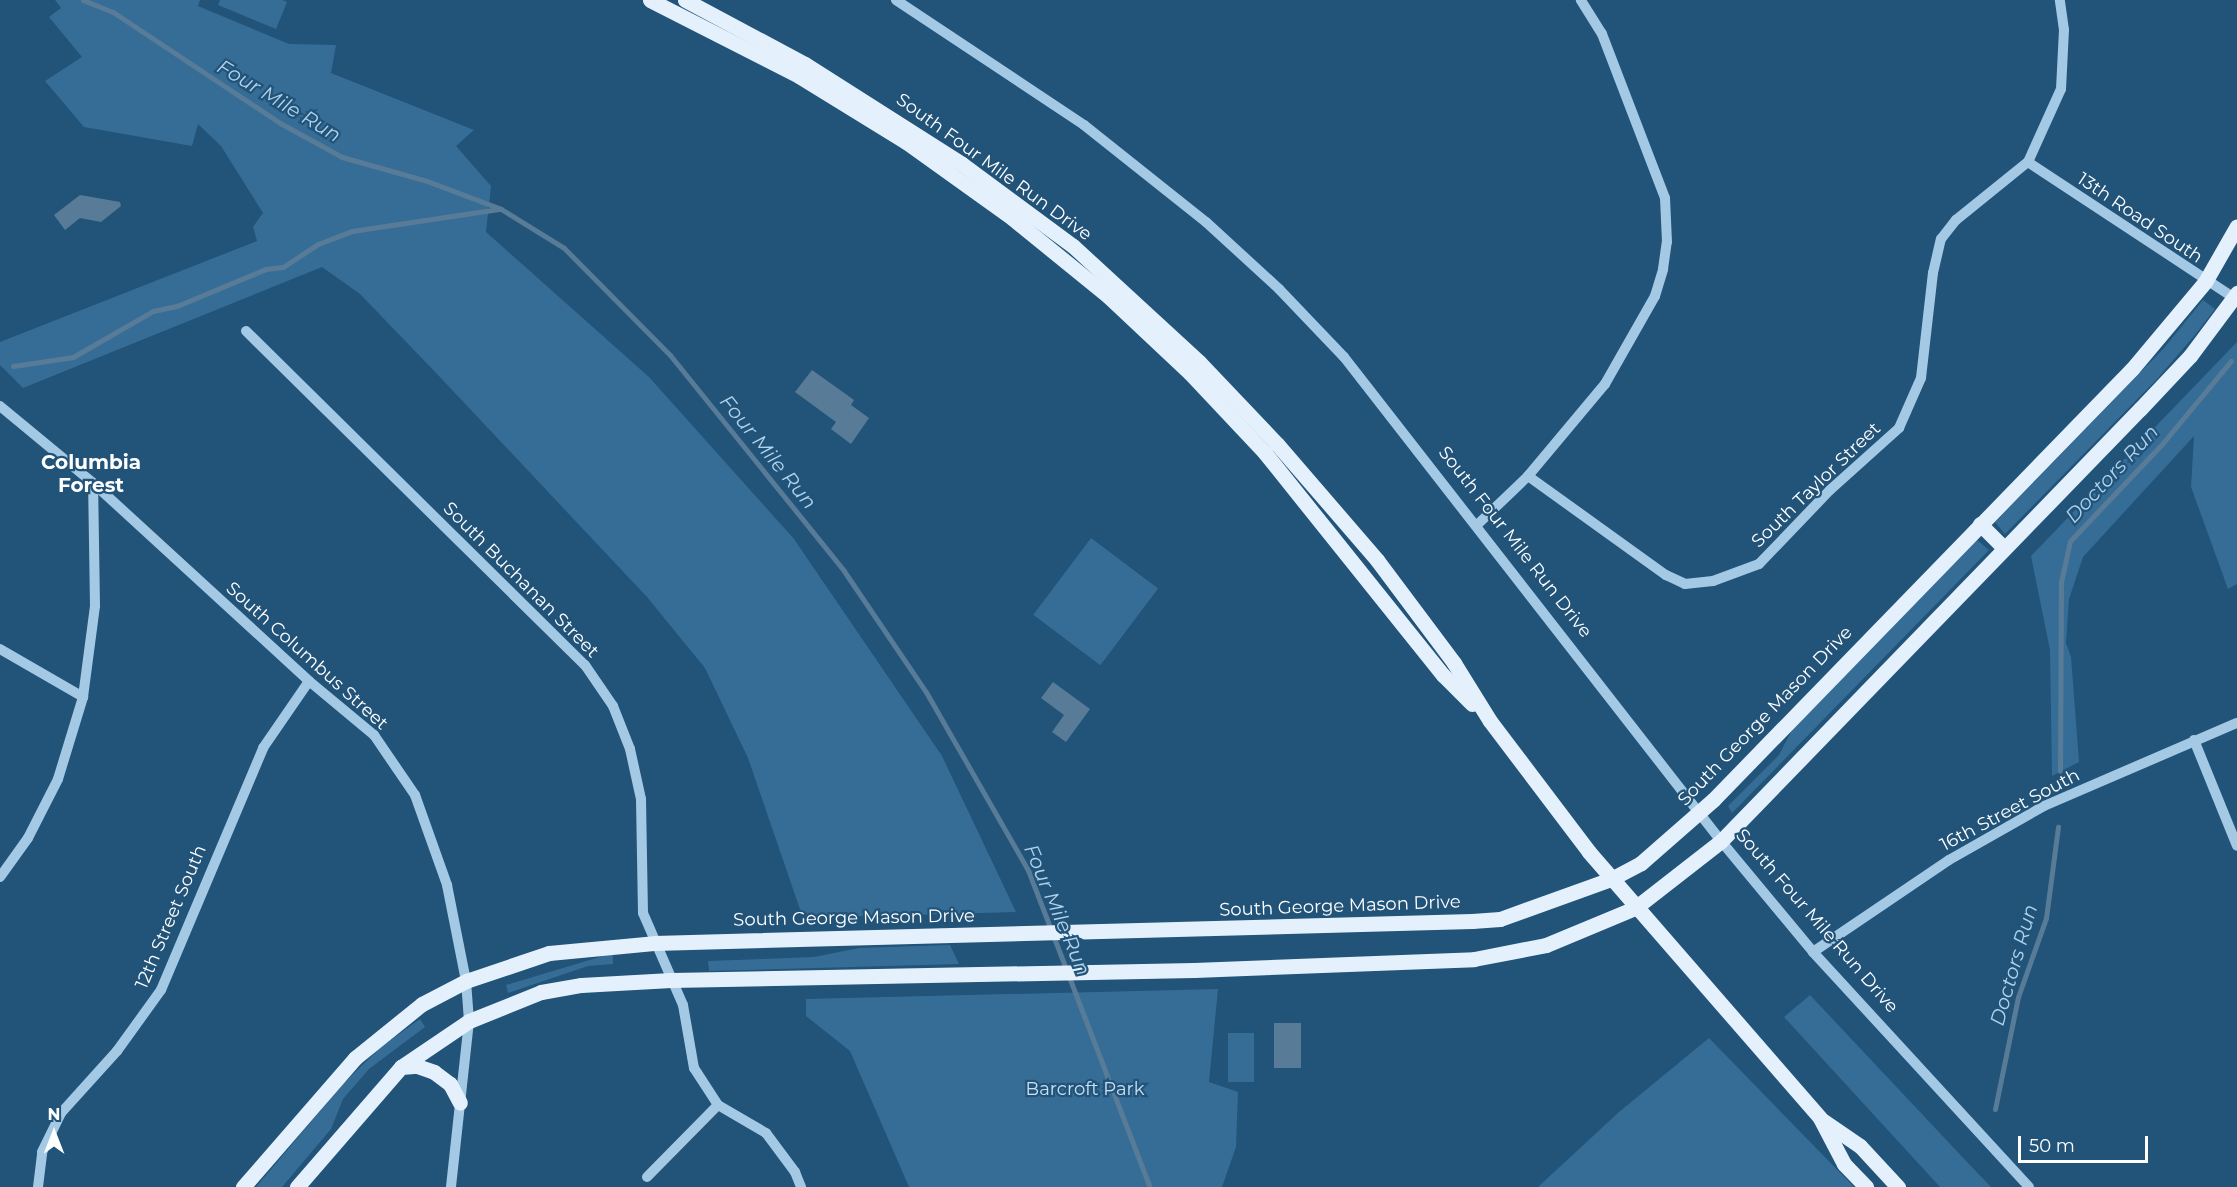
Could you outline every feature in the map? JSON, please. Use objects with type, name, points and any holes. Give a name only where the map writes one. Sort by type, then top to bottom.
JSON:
[{"type":"main road","name":"South Four Mile Run Drive","points":[[650,0],[799,76],[906,142],[1012,218],[1108,296],[1190,373],[1265,453],[1443,675],[1490,721]]},
{"type":"main road","name":"South Four Mile Run Drive","points":[[685,0],[805,64],[912,130],[1009,197],[1116,284],[1199,362],[1269,435],[1377,560],[1454,663],[1490,721],[1635,908],[1820,1118],[1860,1146],[1898,1187]]},
{"type":"main road","name":"South George Mason Drive","points":[[243,1187],[355,1058],[422,1004],[466,981],[559,951],[654,943],[1500,919],[1611,879],[1641,863],[1699,813],[2132,369],[2205,282],[2237,226]]},
{"type":"main road","points":[[297,1187],[401,1067],[469,1021],[541,992],[581,985],[671,980],[1157,971],[1474,959],[1546,945],[1635,908],[1721,841],[2190,356],[2236,296]]},
{"type":"main road","points":[[1980,524],[2004,548]]},
{"type":"main road","points":[[401,1067],[417,1066],[434,1072],[450,1084],[460,1103]]},
{"type":"main road","name":"South Four Mile Run Drive","points":[[1820,1118],[1844,1164],[1866,1187]]},
{"type":"street","name":"South Four Mile Run Drive","points":[[896,0],[1084,125],[1206,222],[1279,289],[1344,357],[1478,524],[1721,841],[1813,952],[2029,1187]]},
{"type":"street","points":[[1478,524],[1528,476],[1605,384],[1655,296],[1667,242],[1665,198],[1652,159],[1602,34],[1581,0]]},
{"type":"street","name":"South Taylor Street","points":[[1528,476],[1666,576],[1685,584],[1713,581],[1759,564],[1830,490],[1899,428],[1921,378],[1933,273],[1941,239],[1956,220],[2028,162],[2061,89],[2064,30],[2060,0]]},
{"type":"street","name":"13th Road South","points":[[2028,162],[2205,282],[2236,296]]},
{"type":"street","name":"South Buchanan Street","points":[[246,331],[585,665],[613,706],[630,749],[641,800],[643,913],[654,943],[683,1005],[694,1068],[718,1105],[766,1133],[795,1172],[801,1187]]},
{"type":"street","name":"South Columbus Street","points":[[0,406],[93,483],[309,681],[374,735],[415,795],[447,885],[466,981],[469,1021],[451,1187]]},
{"type":"street","points":[[0,877],[28,838],[58,779],[83,697],[95,606],[93,483]]},
{"type":"street","points":[[0,649],[83,697]]},
{"type":"street","name":"12th Street South","points":[[39,1187],[42,1152],[61,1113],[117,1051],[161,990],[263,748],[309,681]]},
{"type":"street","name":"16th Street South","points":[[1813,952],[1949,860],[2044,806],[2237,723]]},
{"type":"street","points":[[2194,740],[2237,846]]},
{"type":"street","points":[[647,1177],[718,1105]]},
{"type":"green space","points":[[55,0],[200,0],[198,6],[289,44],[336,45],[331,73],[474,130],[456,146],[491,186],[486,232],[649,377],[794,539],[942,756],[1016,912],[803,918],[748,758],[705,668],[647,597],[438,375],[360,294],[322,267],[23,388],[0,365],[0,342],[257,241],[253,227],[263,213],[221,146],[198,124],[192,146],[84,127],[45,81],[82,57],[49,17],[61,8]]},
{"type":"green space","points":[[220,0],[282,0],[287,2],[276,29],[218,5]]},
{"type":"green space","points":[[2203,300],[2215,309],[2194,336],[2157,379],[2005,534],[1995,522],[2164,348]]},
{"type":"green space","points":[[2237,342],[2237,584],[2228,589],[2191,487],[2194,436],[2083,557],[2069,599],[2066,643],[2071,657],[2079,762],[2052,776],[2050,650],[2031,556]]},
{"type":"green space","points":[[1091,538],[1158,589],[1100,665],[1033,615]]},
{"type":"green space","points":[[1977,540],[1989,550],[1732,813],[1728,806],[1779,755],[1794,726]]},
{"type":"green space","points":[[950,945],[959,964],[709,971],[708,961],[814,957],[859,948]]},
{"type":"green space","points":[[613,953],[613,964],[588,966],[508,993],[506,985]]},
{"type":"green space","name":"Barcroft Park","points":[[1218,989],[1209,1082],[1238,1092],[1236,1147],[1222,1187],[909,1187],[850,1051],[806,1016],[806,999]]},
{"type":"green space","points":[[1810,995],[1991,1187],[1940,1187],[1784,1017]]},
{"type":"green space","points":[[420,1019],[425,1027],[369,1069],[343,1099],[331,1129],[282,1187],[256,1187],[344,1083],[381,1047]]},
{"type":"green space","points":[[1228,1033],[1254,1033],[1254,1082],[1228,1082]]},
{"type":"green space","points":[[1709,1038],[1854,1187],[1538,1187],[1619,1112]]},
{"type":"shaded area","points":[[80,195],[120,202],[121,206],[101,222],[80,218],[65,230],[54,215]]},
{"type":"shaded area","points":[[812,370],[854,400],[851,405],[869,418],[851,444],[831,429],[836,422],[795,392]]},
{"type":"shaded area","points":[[1053,682],[1090,709],[1066,742],[1052,732],[1064,715],[1041,698]]},
{"type":"shaded area","points":[[1274,1023],[1301,1023],[1301,1068],[1274,1068]]},
{"type":"waterway","name":"Four Mile Run","points":[[83,0],[113,12],[280,123],[342,157],[427,181],[501,209],[564,248],[670,355],[844,571],[926,692],[1028,870],[1150,1187]]},
{"type":"waterway","points":[[13,366],[73,357],[153,311],[177,306],[266,269],[283,267],[318,244],[352,231],[500,209]]},
{"type":"waterway","name":"Doctors Run","points":[[2060,771],[2061,582],[2070,541],[2162,444],[2231,361]]},
{"type":"waterway","name":"Doctors Run","points":[[1995,1109],[2018,997],[2046,918],[2058,827]]},
{"type":"district","name":"Columbia Forest","points":[[91,474]]}]
